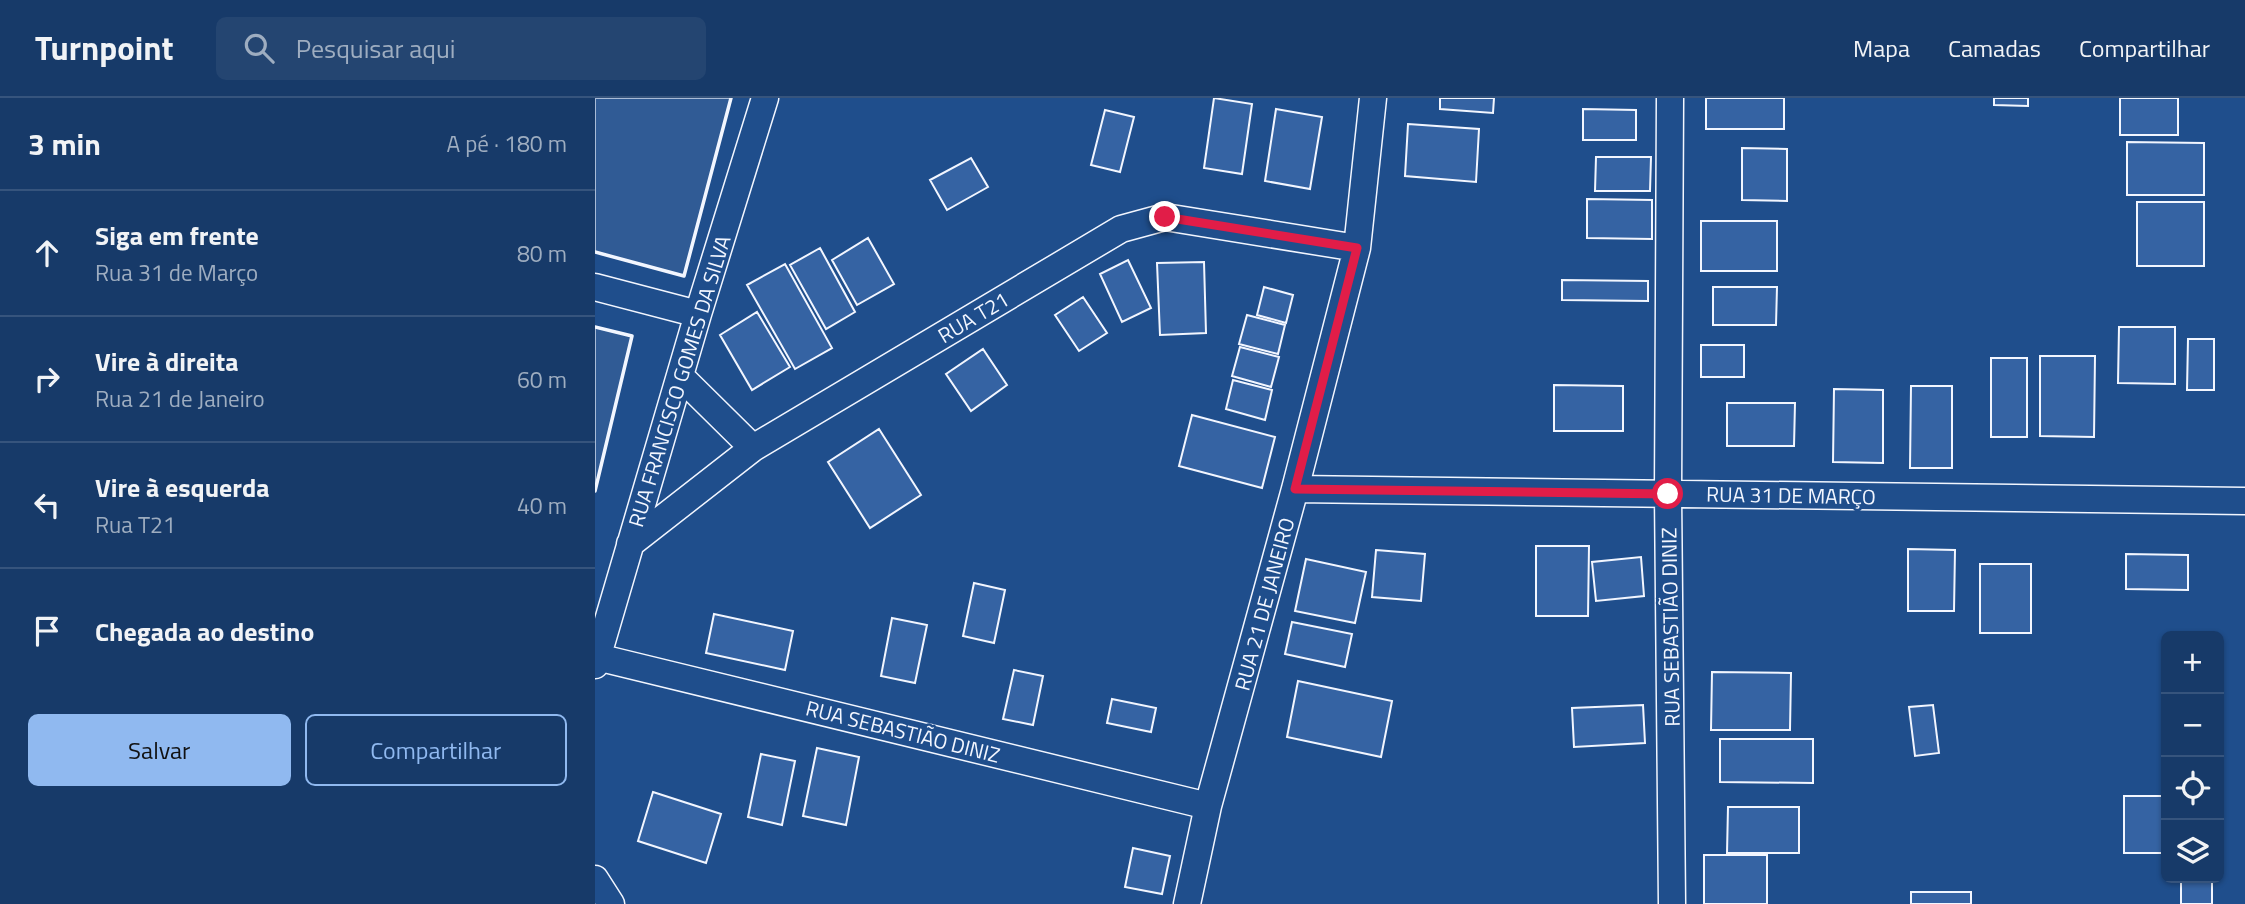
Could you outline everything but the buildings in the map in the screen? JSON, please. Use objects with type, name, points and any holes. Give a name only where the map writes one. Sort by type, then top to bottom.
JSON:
[{"type":"street","name":"RUA FRANCISCO GOMES DA SILVA","points":[[596,661],[765,98]]},
{"type":"street","name":"RUA 21 DE JANEIRO","points":[[1187,904],[1208,806],[1295,489],[1357,248],[1373,98]]},
{"type":"street","name":"RUA SEBASTIÃO DINIZ","points":[[1670,98],[1668,494],[1672,904]]},
{"type":"street","name":"RUA T21","points":[[630,544],[753,448],[1121,229],[1165,217],[1357,248]]},
{"type":"street","points":[[595,287],[698,314]]},
{"type":"street","points":[[680,376],[753,448]]},
{"type":"street","name":"RUA 31 DE MARÇO","points":[[1295,489],[2245,501]]},
{"type":"street","name":"RUA SEBASTIÃO DINIZ","points":[[596,661],[1208,806]]},
{"type":"street","points":[[595,879],[611,904]]},
{"type":"shaded area","points":[[595,98],[731,98],[684,276],[595,252]]},
{"type":"shaded area","points":[[595,327],[632,336],[595,491]]},
{"type":"wall","points":[[595,252],[684,276],[731,98]]},
{"type":"wall","points":[[595,327],[632,336],[595,491]]},
{"type":"route","points":[[1165,217],[1357,248],[1295,489],[1668,494]]}]
